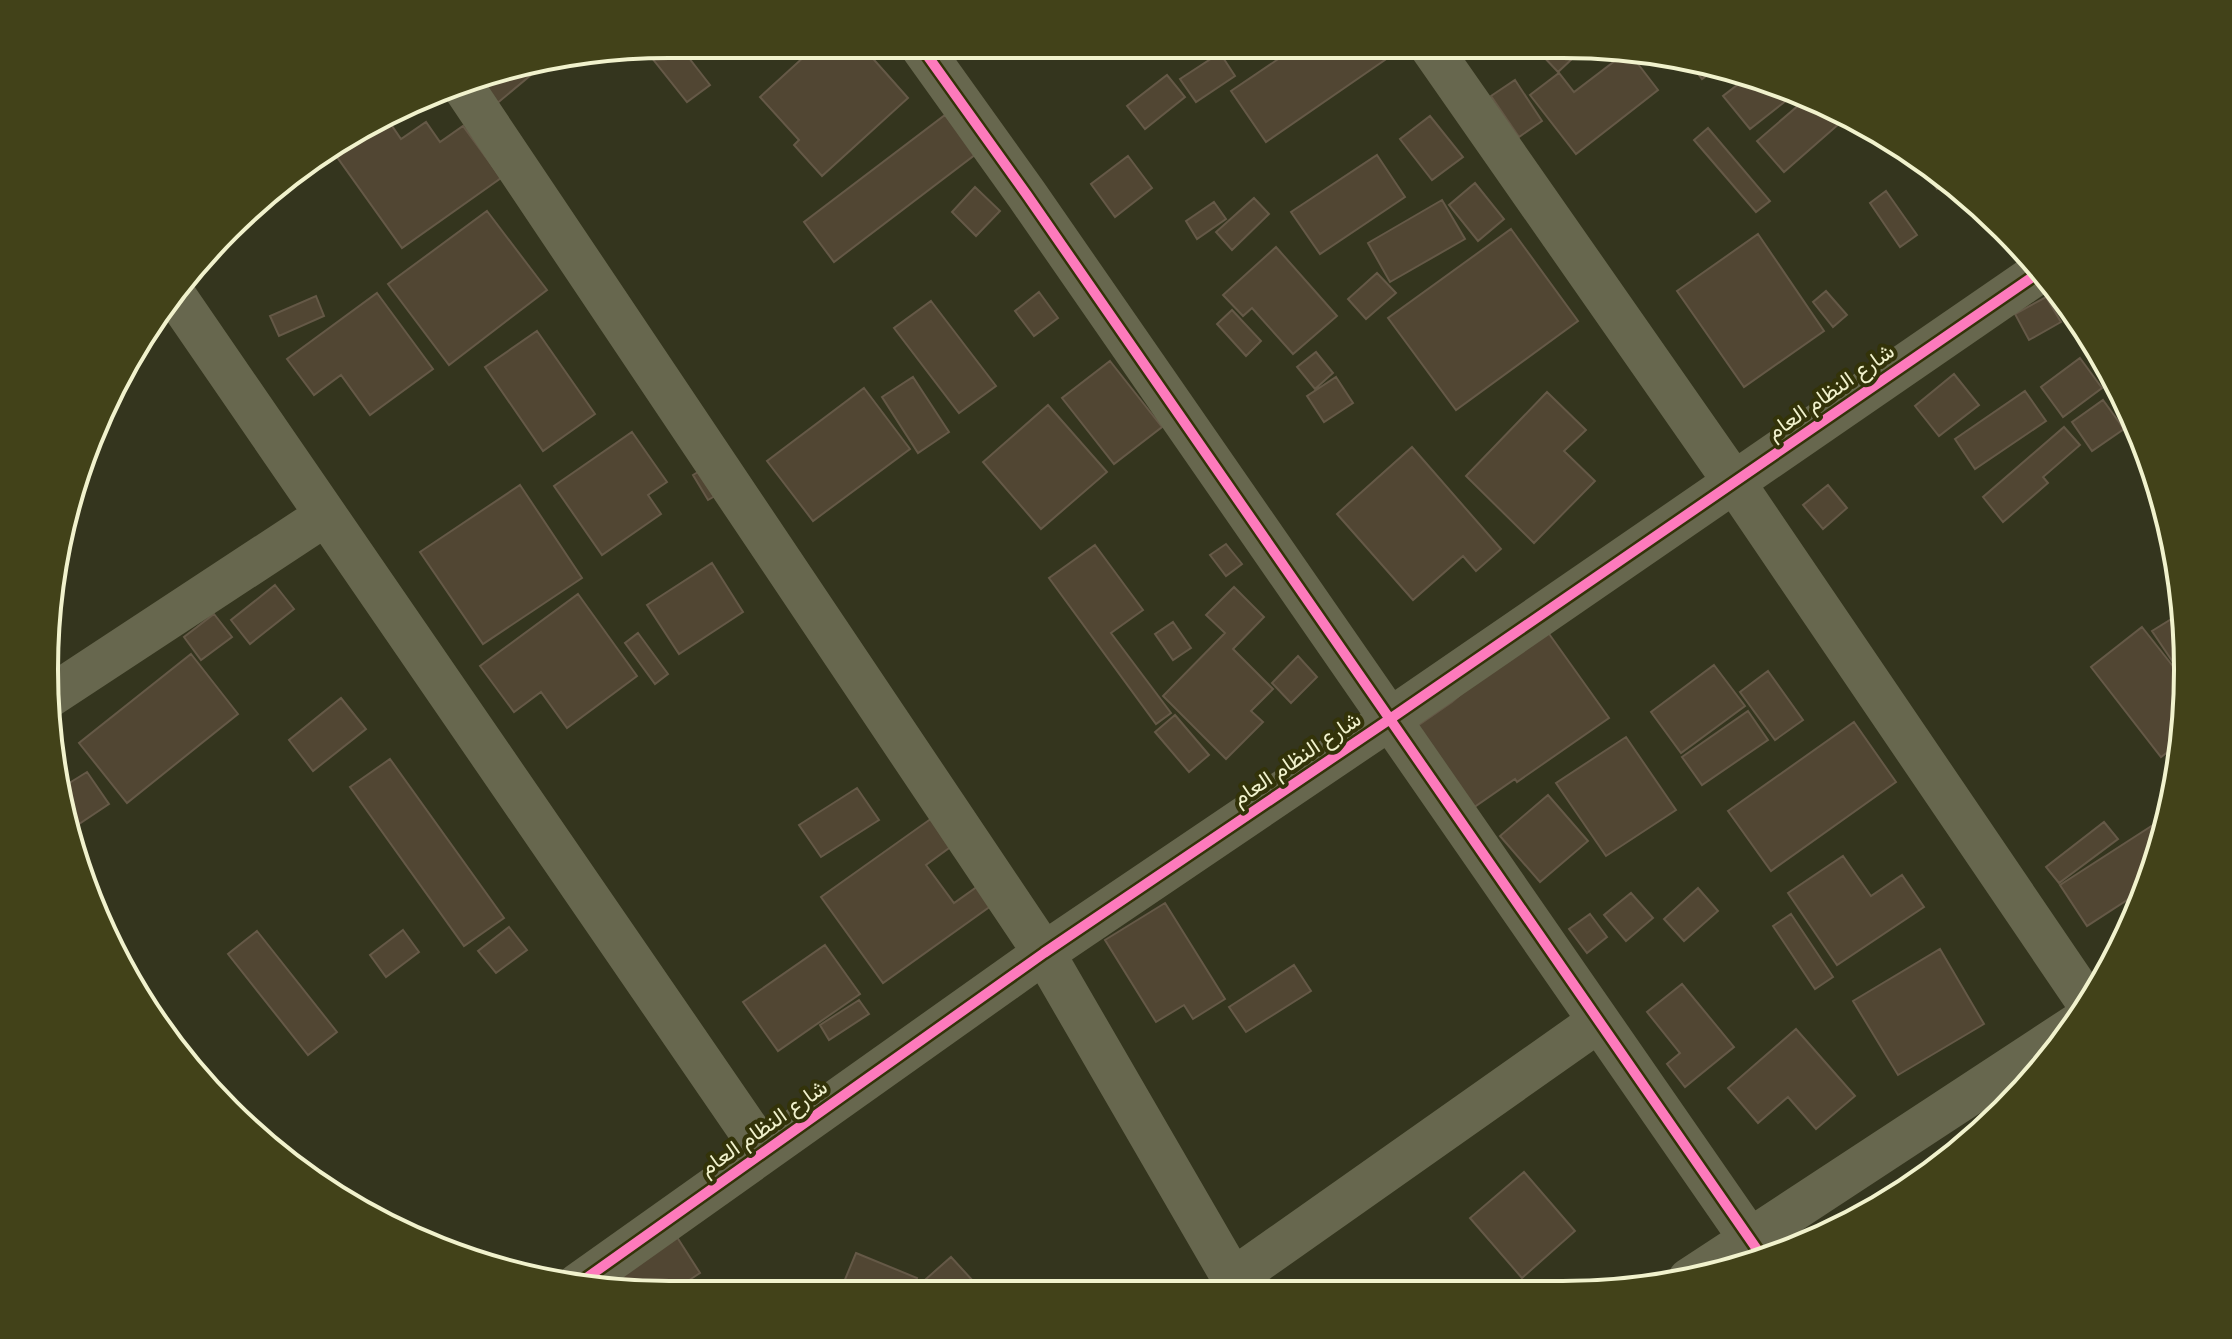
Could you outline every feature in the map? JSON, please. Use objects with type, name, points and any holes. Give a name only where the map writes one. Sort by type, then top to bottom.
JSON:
[{"type":"street","points":[[929,58],[1756,1248],[2043,1048]]},
{"type":"street","points":[[1438,58],[1734,482],[2081,993]]},
{"type":"street","points":[[467,92],[1044,953],[1237,1281]]},
{"type":"street","name":"شارع النظام العام","points":[[589,1276],[1044,953],[2032,277]]},
{"type":"street","points":[[180,303],[763,1151]]},
{"type":"street","points":[[59,691],[326,515]]},
{"type":"street","points":[[1247,1281],[1599,1021]]},
{"type":"building","points":[[652,58],[689,58],[710,85],[687,102]]},
{"type":"building","points":[[803,58],[872,58],[908,98],[822,176],[794,145],[799,140],[760,97]]},
{"type":"building","points":[[1212,58],[1223,58],[1235,76],[1196,102],[1180,79]]},
{"type":"building","points":[[1280,58],[1388,58],[1266,142],[1231,91]]},
{"type":"building","points":[[1545,58],[1573,58],[1558,72]]},
{"type":"building","points":[[1616,60],[1637,62],[1658,90],[1576,154],[1530,95],[1559,73],[1574,92]]},
{"type":"building","points":[[532,74],[489,110],[476,89]]},
{"type":"building","points":[[1167,75],[1185,97],[1145,129],[1127,106]]},
{"type":"building","points":[[1515,80],[1542,121],[1519,137],[1491,96]]},
{"type":"building","points":[[1738,84],[1786,101],[1750,129],[1723,96]]},
{"type":"building","points":[[1798,106],[1839,124],[1784,172],[1757,141]]},
{"type":"building","points":[[945,115],[976,154],[834,262],[804,222]]},
{"type":"building","points":[[1430,116],[1463,157],[1432,180],[1400,139]]},
{"type":"building","points":[[426,122],[440,142],[463,126],[501,178],[402,248],[337,157],[391,125],[401,139]]},
{"type":"building","points":[[1708,128],[1770,201],[1756,212],[1694,140]]},
{"type":"building","points":[[1377,155],[1405,197],[1320,254],[1291,212]]},
{"type":"building","points":[[1128,156],[1152,188],[1115,217],[1091,184]]},
{"type":"building","points":[[1475,183],[1504,219],[1478,241],[1449,205]]},
{"type":"building","points":[[975,187],[1000,211],[976,236],[952,212]]},
{"type":"building","points":[[1886,191],[1917,235],[1900,247],[1870,203]]},
{"type":"building","points":[[1254,198],[1269,214],[1232,250],[1216,232]]},
{"type":"building","points":[[1442,200],[1465,239],[1390,282],[1368,243]]},
{"type":"building","points":[[1214,202],[1226,219],[1197,239],[1186,221]]},
{"type":"building","points":[[487,211],[547,290],[449,365],[388,284]]},
{"type":"building","points":[[1511,229],[1578,321],[1456,410],[1388,318]]},
{"type":"building","points":[[1758,234],[1824,331],[1744,387],[1677,291]]},
{"type":"building","points":[[1276,247],[1337,316],[1293,354],[1252,308],[1243,316],[1223,295]]},
{"type":"building","points":[[1377,273],[1396,293],[1366,319],[1348,299]]},
{"type":"building","points":[[1826,291],[1847,315],[1833,327],[1813,302]]},
{"type":"building","points":[[1039,292],[1058,318],[1034,336],[1015,311]]},
{"type":"building","points":[[377,293],[433,369],[370,415],[341,375],[314,395],[287,359]]},
{"type":"building","points":[[316,296],[324,316],[279,336],[270,316]]},
{"type":"building","points":[[2046,297],[2061,322],[2029,340],[2015,314]]},
{"type":"building","points":[[931,301],[996,386],[959,413],[894,328]]},
{"type":"building","points":[[1232,310],[1261,341],[1246,356],[1217,324]]},
{"type":"building","points":[[537,331],[595,414],[543,451],[485,367]]},
{"type":"building","points":[[1316,352],[1333,373],[1315,389],[1297,367]]},
{"type":"building","points":[[2080,358],[2102,388],[2063,417],[2041,387]]},
{"type":"building","points":[[1110,361],[1162,427],[1114,464],[1062,398]]},
{"type":"building","points":[[1954,374],[1979,405],[1939,436],[1915,406]]},
{"type":"building","points":[[913,377],[949,432],[918,453],[882,397]]},
{"type":"building","points":[[1336,377],[1353,403],[1324,422],[1307,396]]},
{"type":"building","points":[[864,388],[910,449],[813,521],[767,461]]},
{"type":"building","points":[[2025,391],[2046,421],[1975,469],[1955,439]]},
{"type":"building","points":[[1547,392],[1586,430],[1564,451],[1595,481],[1534,543],[1466,476]]},
{"type":"building","points":[[2103,400],[2124,429],[2092,451],[2072,422]]},
{"type":"building","points":[[1048,405],[1107,472],[1041,529],[983,462]]},
{"type":"building","points":[[2064,427],[2080,445],[2043,477],[2048,483],[2003,522],[1983,497]]},
{"type":"building","points":[[632,432],[667,482],[648,495],[661,514],[602,555],[554,486]]},
{"type":"building","points":[[1412,447],[1501,549],[1476,571],[1463,556],[1413,600],[1337,514]]},
{"type":"building","points":[[713,463],[729,488],[708,500],[693,475]]},
{"type":"building","points":[[520,485],[582,578],[483,644],[420,552]]},
{"type":"building","points":[[1828,485],[1847,508],[1823,529],[1803,505]]},
{"type":"building","points":[[1226,544],[1242,564],[1226,576],[1210,555]]},
{"type":"building","points":[[1095,545],[1143,610],[1111,633],[1171,713],[1156,724],[1049,578]]},
{"type":"building","points":[[712,563],[743,612],[679,654],[647,605]]},
{"type":"building","points":[[275,585],[294,609],[250,644],[231,620]]},
{"type":"building","points":[[1234,587],[1264,617],[1233,649],[1273,689],[1251,711],[1263,722],[1226,759],[1163,696],[1225,633],[1206,615]]},
{"type":"building","points":[[578,594],[637,676],[567,728],[541,692],[514,712],[480,666]]},
{"type":"building","points":[[214,614],[232,637],[201,660],[184,637]]},
{"type":"building","points":[[2172,619],[2174,663],[2152,631]]},
{"type":"building","points":[[1173,622],[1191,648],[1173,660],[1155,634]]},
{"type":"building","points":[[1542,624],[1609,718],[1517,782],[1515,779],[1470,810],[1413,729],[1452,702]]},
{"type":"building","points":[[2142,627],[2174,667],[2169,751],[2161,757],[2091,667]]},
{"type":"building","points":[[638,633],[668,674],[655,684],[625,643]]},
{"type":"building","points":[[191,654],[238,714],[127,803],[79,743]]},
{"type":"building","points":[[1298,656],[1317,677],[1291,703],[1272,683]]},
{"type":"building","points":[[1714,665],[1745,706],[1681,753],[1651,712]]},
{"type":"building","points":[[1768,671],[1803,720],[1775,740],[1740,692]]},
{"type":"building","points":[[341,698],[366,729],[313,771],[289,740]]},
{"type":"building","points":[[1748,711],[1768,740],[1702,785],[1682,757]]},
{"type":"building","points":[[1175,715],[1209,755],[1189,772],[1155,732]]},
{"type":"building","points":[[1854,722],[1896,782],[1771,871],[1728,811]]},
{"type":"building","points":[[1626,737],[1676,810],[1606,856],[1556,783]]},
{"type":"building","points":[[390,759],[504,918],[464,946],[350,787]]},
{"type":"building","points":[[87,772],[109,804],[78,825],[69,783]]},
{"type":"building","points":[[857,788],[879,820],[821,857],[799,825]]},
{"type":"building","points":[[1548,795],[1588,841],[1540,882],[1500,836]]},
{"type":"building","points":[[939,813],[960,840],[926,865],[954,903],[981,884],[995,903],[883,983],[821,897]]},
{"type":"building","points":[[2104,822],[2118,839],[2059,883],[2046,867]]},
{"type":"building","points":[[2154,825],[2129,899],[2087,926],[2060,885]]},
{"type":"building","points":[[1843,856],[1871,896],[1902,875],[1924,907],[1837,965],[1788,893]]},
{"type":"building","points":[[1698,888],[1718,911],[1684,941],[1664,919]]},
{"type":"building","points":[[1631,893],[1653,918],[1626,941],[1604,915]]},
{"type":"building","points":[[1165,903],[1225,999],[1193,1019],[1184,1005],[1156,1022],[1105,940]]},
{"type":"building","points":[[1590,914],[1607,937],[1587,953],[1569,929]]},
{"type":"building","points":[[1791,914],[1833,977],[1815,989],[1773,926]]},
{"type":"building","points":[[509,927],[527,950],[496,973],[478,951]]},
{"type":"building","points":[[403,930],[419,952],[386,977],[370,955]]},
{"type":"building","points":[[257,931],[337,1032],[308,1055],[228,954]]},
{"type":"building","points":[[825,945],[860,994],[778,1051],[743,1002]]},
{"type":"building","points":[[1940,949],[1984,1024],[1898,1075],[1853,1001]]},
{"type":"building","points":[[1294,965],[1311,991],[1246,1032],[1229,1007]]},
{"type":"building","points":[[1682,984],[1734,1047],[1685,1087],[1667,1064],[1680,1053],[1647,1012]]},
{"type":"building","points":[[859,1000],[869,1014],[829,1040],[820,1025]]},
{"type":"building","points":[[1796,1029],[1855,1096],[1816,1129],[1788,1097],[1758,1123],[1728,1088]]},
{"type":"building","points":[[1524,1172],[1575,1231],[1522,1278],[1470,1218]]},
{"type":"building","points":[[675,1234],[700,1273],[688,1281],[605,1277]]},
{"type":"building","points":[[856,1253],[917,1278],[916,1281],[844,1281]]},
{"type":"building","points":[[951,1257],[973,1281],[924,1281]]},
{"type":"cycle path","points":[[929,58],[1757,1250]]},
{"type":"cycle path","points":[[589,1276],[1044,953],[2032,277]]}]
